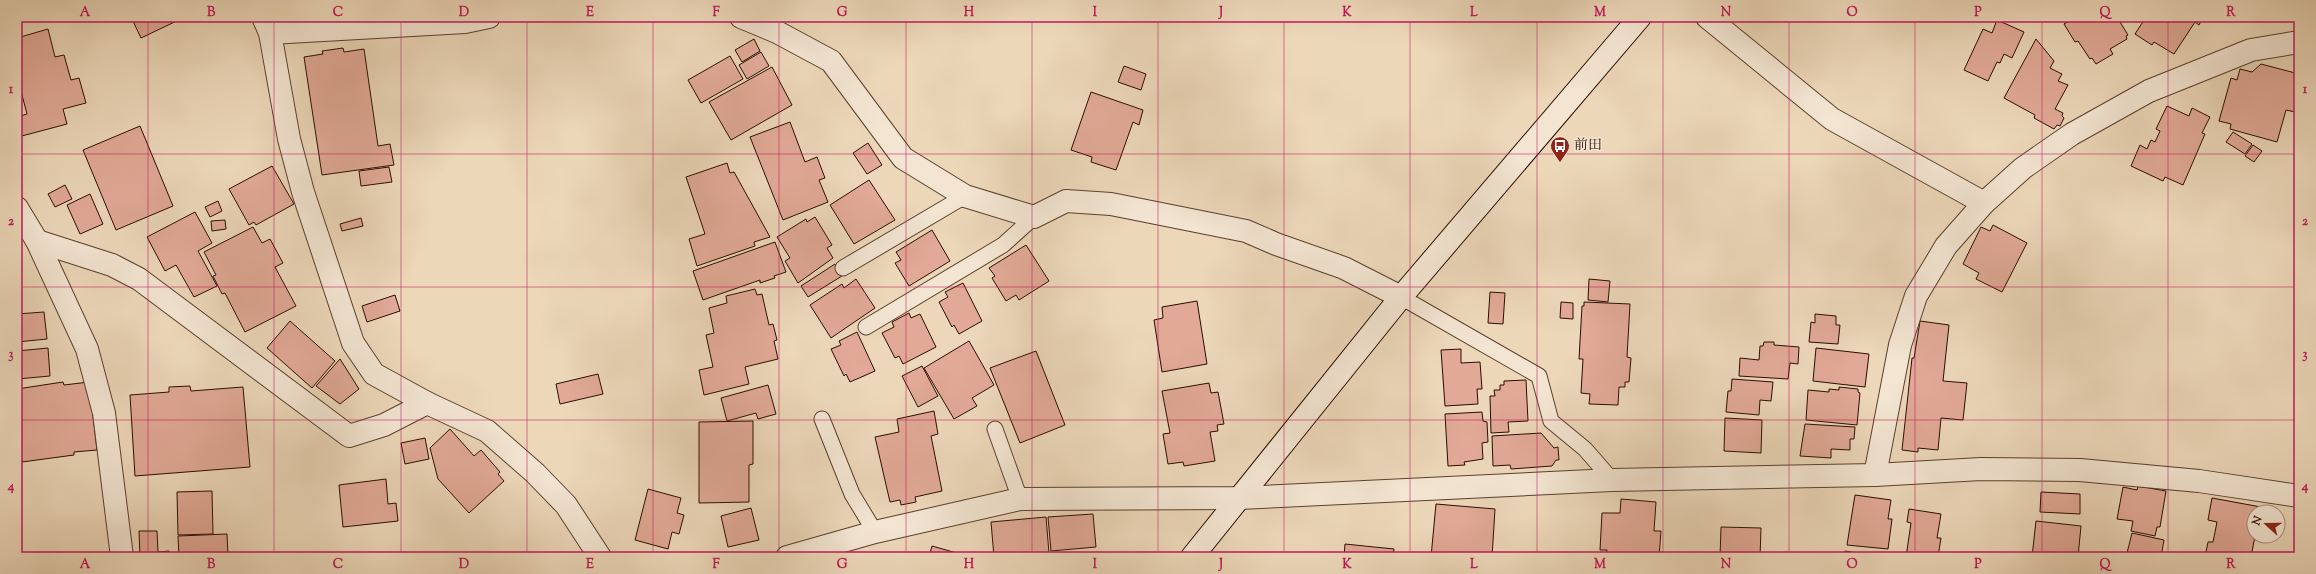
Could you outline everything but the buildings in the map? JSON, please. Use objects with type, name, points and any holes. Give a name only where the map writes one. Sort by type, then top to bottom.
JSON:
[{"type":"street","points":[[489,17],[465,22],[267,25],[289,139],[303,192],[353,342],[374,374],[427,403],[486,431],[535,473],[566,505],[600,557]]},
{"type":"street","points":[[741,17],[777,32],[831,61],[903,158],[965,196],[1034,217],[1066,201],[1112,204],[1246,230],[1276,244],[1344,268],[1402,297]]},
{"type":"street","points":[[1192,557],[1402,297],[1640,17]]},
{"type":"street","points":[[1707,17],[1832,119],[1984,203]]},
{"type":"street","points":[[1875,475],[1900,345],[1916,296],[1946,246],[1984,203],[2023,168],[2072,134],[2149,91],[2250,50],[2299,42]]},
{"type":"street","points":[[17,208],[37,241],[87,349],[104,413],[119,523],[122,557]]},
{"type":"street","points":[[37,241],[112,266],[139,279],[350,436],[384,426],[427,403]]},
{"type":"street","points":[[787,557],[875,532],[1020,499],[1239,498],[1612,480],[1875,475],[1981,469],[2080,470],[2200,481],[2299,496]]},
{"type":"lane","points":[[843,268],[965,196]]},
{"type":"lane","points":[[866,327],[1003,245],[1034,217]]},
{"type":"lane","points":[[1402,297],[1539,376],[1551,421],[1585,449],[1612,480]]},
{"type":"lane","points":[[822,418],[852,494],[875,532]]},
{"type":"lane","points":[[995,429],[1020,499]]},
{"type":"place","name":"前田","points":[[1560,163]]}]
